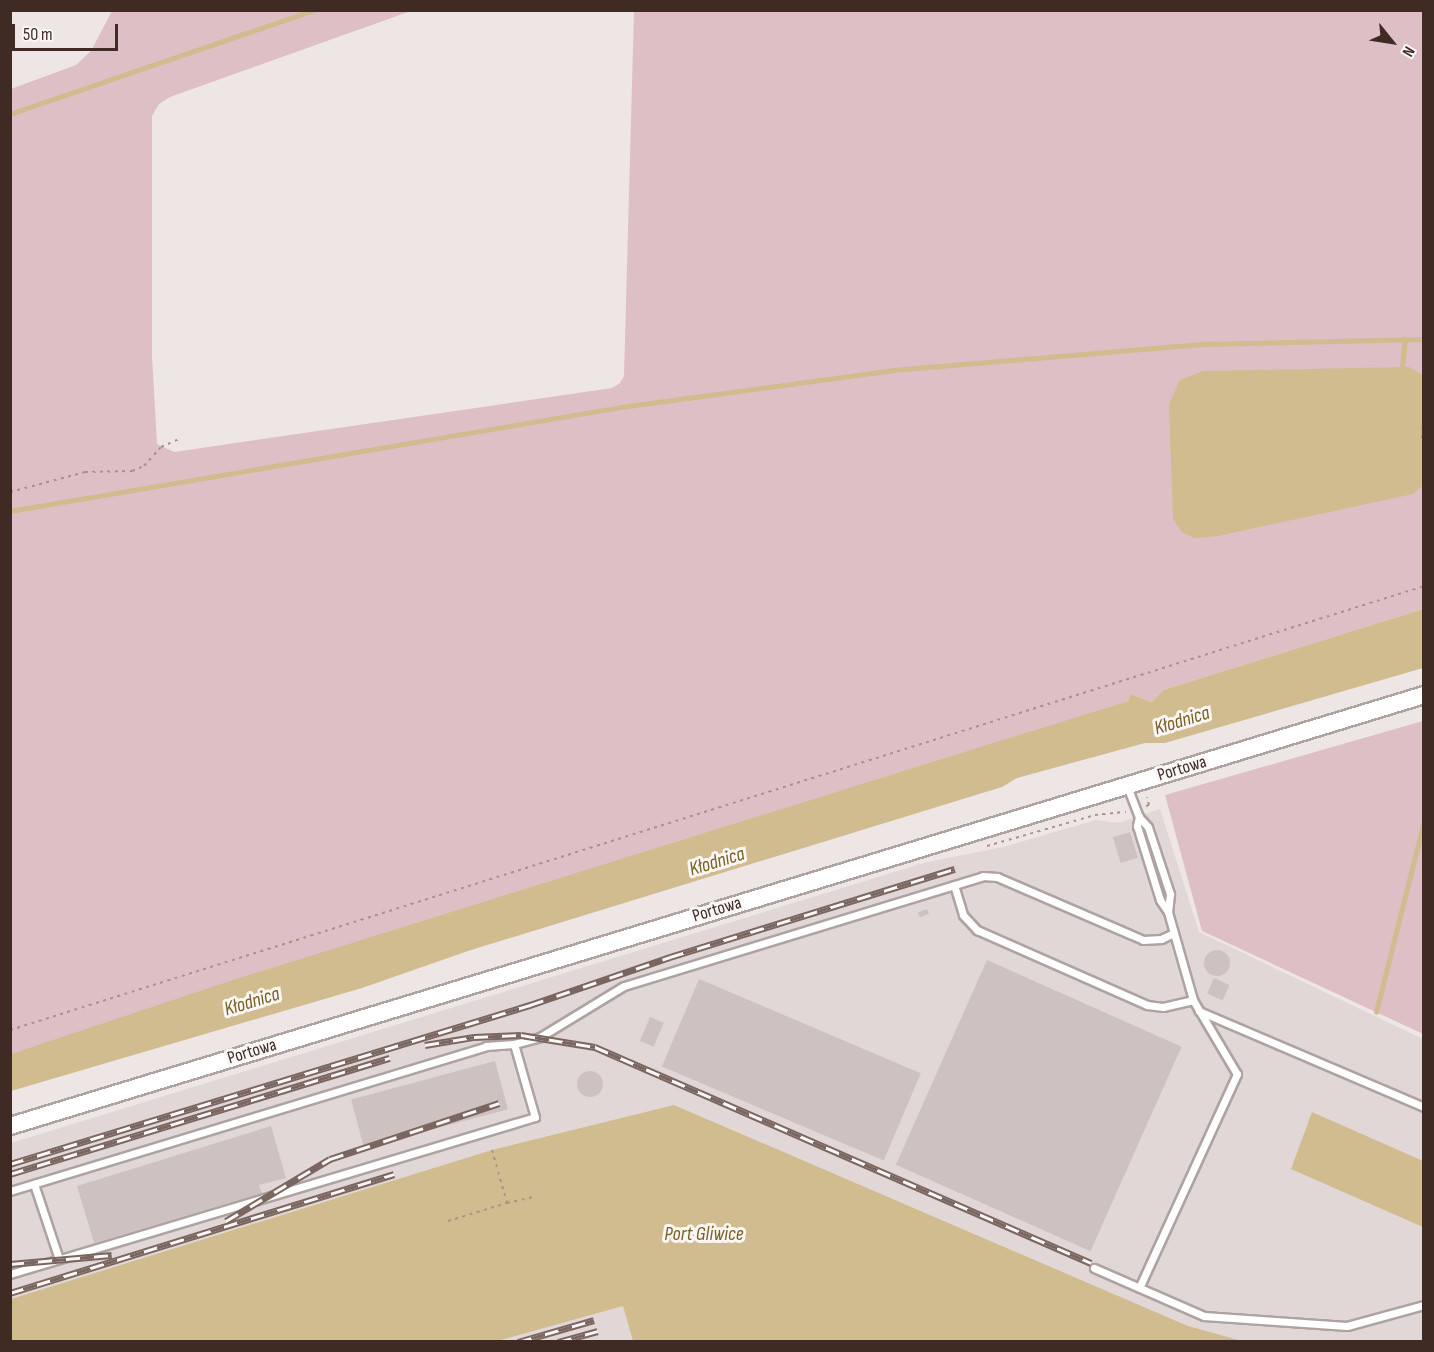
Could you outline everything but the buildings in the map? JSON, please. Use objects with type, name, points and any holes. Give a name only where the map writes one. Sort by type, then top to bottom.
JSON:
[{"type":"street","name":"Portowa","points":[[10,1126],[1424,695]]},
{"type":"lane","points":[[1127,786],[1139,817],[1147,823],[1170,894],[1168,912]]},
{"type":"lane","points":[[1139,817],[1137,826],[1148,865],[1160,900],[1168,912],[1193,1000],[1237,1074],[1139,1288]]},
{"type":"lane","points":[[10,1191],[486,1046],[514,1044],[540,1037],[624,986],[983,876],[997,877],[1143,940],[1161,939],[1174,933]]},
{"type":"lane","points":[[954,885],[963,915],[977,930],[1147,1005],[1163,1007],[1193,1000]]},
{"type":"lane","points":[[1199,1011],[1424,1107]]},
{"type":"lane","points":[[10,1274],[535,1116],[514,1044]]},
{"type":"lane","points":[[34,1184],[59,1259]]},
{"type":"lane","points":[[1094,1268],[1204,1316],[1347,1326],[1424,1305]]},
{"type":"path","points":[[1422,438],[1423,425]]},
{"type":"path","points":[[10,492],[85,472],[132,471],[144,466],[161,447],[179,439]]},
{"type":"path","points":[[10,1030],[1424,586]]},
{"type":"path","points":[[492,1150],[507,1203]]},
{"type":"path","points":[[448,1221],[533,1197]]},
{"type":"shaded area","points":[[112,11],[411,11],[170,97],[159,104],[152,116],[152,356],[157,444],[174,452],[612,388],[620,383],[624,376],[634,11],[1423,11],[1423,609],[1163,690],[1152,702],[1131,694],[1128,701],[11,1054],[11,89],[76,65],[91,51]]},
{"type":"shaded area","points":[[1424,721],[1423,1034],[1202,931],[1165,795]]},
{"type":"shaded area","points":[[1160,809],[1199,932],[1423,1039],[1423,1341],[11,1342],[11,1143],[927,862],[1003,847],[1096,820],[1118,823]]},
{"type":"water","points":[[1409,367],[1421,374],[1424,382],[1422,486],[1413,494],[1218,536],[1194,538],[1182,532],[1173,519],[1169,404],[1180,380],[1203,371]]},
{"type":"water","name":"Kłodnica","points":[[1423,609],[1423,668],[1165,743],[1145,743],[1017,778],[1002,787],[468,951],[362,988],[11,1091],[11,1054],[227,982],[1128,701],[1131,694],[1152,702],[1163,690]]},
{"type":"water","name":"Port Gliwice","points":[[674,1105],[1188,1326],[1242,1341],[633,1341],[623,1306],[497,1341],[11,1341],[11,1299],[492,1150]]},
{"type":"water","points":[[1312,1112],[1423,1161],[1423,1227],[1291,1169]]},
{"type":"waterway","points":[[10,114],[314,10]]},
{"type":"waterway","points":[[1402,367],[1405,339]]},
{"type":"waterway","points":[[10,511],[621,407],[893,370],[1205,344],[1424,339]]},
{"type":"waterway","points":[[1376,1012],[1424,821]]},
{"type":"railway","points":[[10,1164],[530,1005],[670,957],[955,869]]},
{"type":"railway","points":[[425,1045],[474,1037],[521,1035],[595,1047],[1091,1263]]},
{"type":"railway","points":[[10,1174],[390,1058]]},
{"type":"railway","points":[[226,1221],[330,1159],[499,1103]]},
{"type":"railway","points":[[10,1293],[394,1174]]},
{"type":"railway","points":[[10,1264],[112,1255]]},
{"type":"railway","points":[[518,1342],[594,1320]]},
{"type":"railway","points":[[558,1342],[598,1331]]}]
